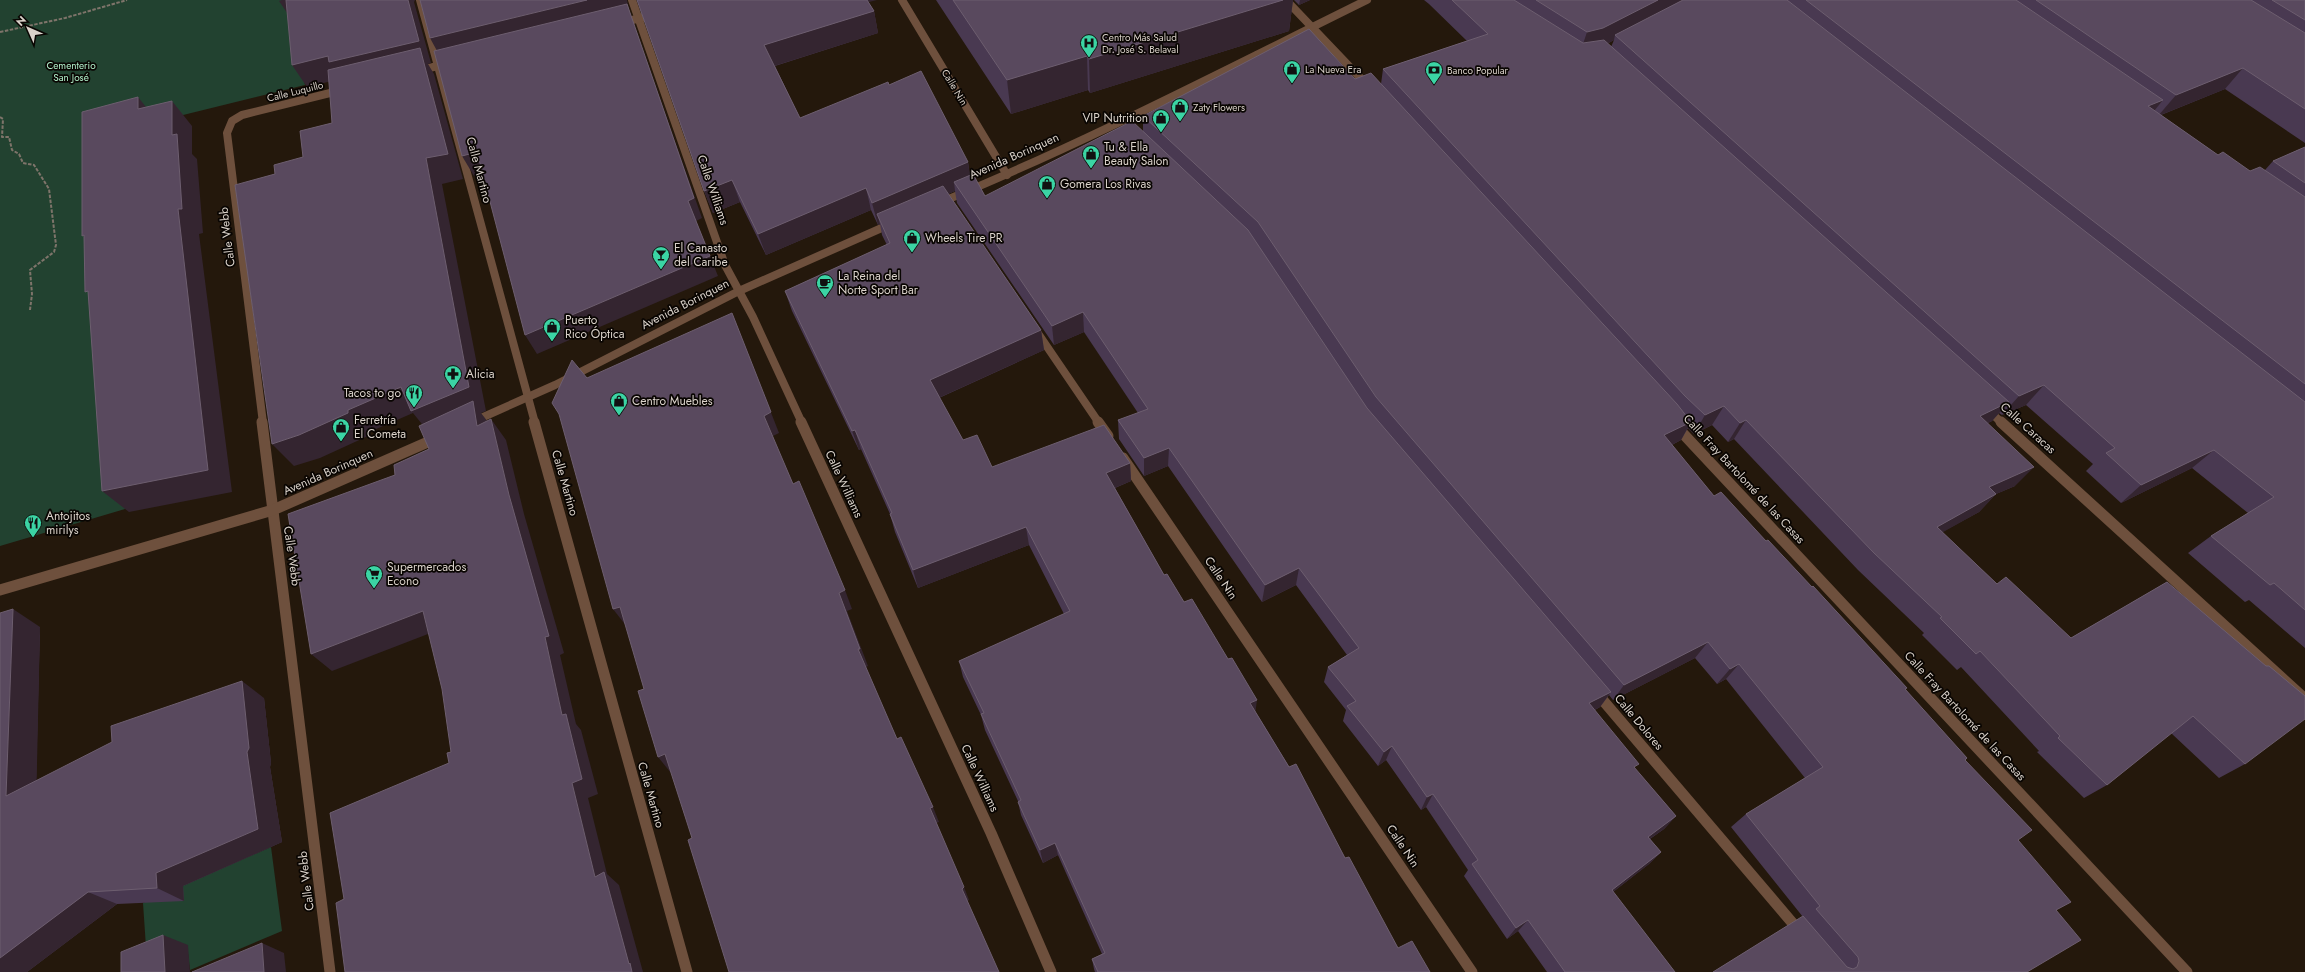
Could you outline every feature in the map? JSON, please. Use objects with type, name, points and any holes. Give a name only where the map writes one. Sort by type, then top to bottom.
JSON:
[{"type":"street","name":"Calle Martino","points":[[420,0],[528,398],[687,972]]},
{"type":"street","name":"Calle Williams","points":[[632,0],[725,265],[753,317],[987,825],[1051,972]]},
{"type":"street","name":"Calle Nin","points":[[902,0],[1007,175]]},
{"type":"street","points":[[1286,0],[1375,94]]},
{"type":"street","name":"Avenida Borinquen","points":[[933,206],[1007,175],[1119,122],[1367,0]]},
{"type":"street","points":[[608,26],[669,11]]},
{"type":"street","points":[[407,74],[460,61]]},
{"type":"street","name":"Calle Luquillo","points":[[228,143],[229,125],[242,115],[354,87]]},
{"type":"street","points":[[1119,122],[1128,130]]},
{"type":"street","name":"Calle Webb","points":[[228,143],[295,677],[330,972]]},
{"type":"street","points":[[948,199],[955,211]]},
{"type":"street","name":"Avenida Borinquen","points":[[466,425],[528,398],[739,291],[904,218]]},
{"type":"street","name":"Calle Nin","points":[[1030,322],[1472,972]]},
{"type":"street","name":"Calle Caracas","points":[[1981,404],[2305,699]]},
{"type":"street","name":"Calle Fray Bartolomé de las Casas","points":[[1669,418],[2187,972]]},
{"type":"street","name":"Avenida Borinquen","points":[[0,590],[273,510],[444,435]]},
{"type":"street","name":"Calle Dolores","points":[[1586,681],[1808,942]]},
{"type":"path","points":[[0,32],[65,18],[127,0]]},
{"type":"path","points":[[0,117],[3,119],[2,137],[9,137],[12,150],[20,154],[23,163],[34,165],[49,189],[56,245],[54,252],[30,270],[32,294],[30,310]]},
{"type":"green space","name":"Cementerio San José","points":[[0,0],[288,0],[305,85],[94,137],[125,509],[0,546]]},
{"type":"green space","points":[[271,847],[282,931],[190,970],[187,945],[147,962],[143,903]]},
{"type":"building","points":[[286,0],[408,0],[419,41],[329,62],[328,56],[292,65]]},
{"type":"building","points":[[420,0],[587,0],[430,38]]},
{"type":"building","points":[[637,0],[867,0],[874,11],[764,45],[800,118],[888,82],[889,85],[921,71],[968,162],[872,203],[866,188],[758,234],[732,180],[704,191]]},
{"type":"building","name":"Centro Más Salud Dr. José S. Belaval","points":[[953,0],[1283,0],[1089,59],[1087,56],[1007,80]]},
{"type":"building","points":[[1452,0],[1514,0],[1583,43],[1604,40],[2009,402],[1980,416],[2034,467],[1989,487],[1996,494],[1937,527],[1997,584],[2006,577],[2071,638],[2167,582],[2266,666],[2269,666],[2305,696],[2305,719],[2245,764],[2193,716],[2107,785],[2058,738],[2060,736],[1980,651],[1976,654],[1940,618],[1942,617],[1874,553],[1746,420],[1740,423],[1724,406],[1705,415],[1685,396],[1383,69],[1488,34]]},
{"type":"building","points":[[1536,0],[1658,0],[1603,28],[1587,32]]},
{"type":"building","points":[[1683,0],[1787,0],[2305,402],[2305,610],[2274,583],[2270,585],[2211,536],[2274,497],[2214,450],[2141,485],[2106,453],[2115,448],[2044,385],[2019,396],[1615,35]]},
{"type":"building","points":[[1806,0],[2016,0],[2163,100],[2148,106],[2218,155],[2223,152],[2250,171],[2260,167],[2305,197],[2305,384]]},
{"type":"building","points":[[2036,0],[2251,0],[2305,33],[2305,109],[2243,68],[2176,95]]},
{"type":"building","points":[[2272,0],[2305,0],[2305,20]]},
{"type":"building","points":[[627,4],[694,198],[688,201],[710,256],[525,335],[477,152],[462,156],[434,51]]},
{"type":"building","points":[[1309,29],[1355,79],[1371,73],[1677,404],[1691,422],[1664,435],[1714,496],[1721,492],[1766,541],[1768,540],[1812,587],[1813,586],[1907,688],[1905,689],[1967,758],[1965,760],[2032,830],[2018,840],[2071,902],[2056,910],[2081,940],[2027,972],[1713,972],[1803,916],[1847,967],[1853,969],[1857,967],[1859,961],[1858,957],[1816,909],[1820,906],[1746,814],[1823,767],[1739,664],[1730,669],[1708,642],[1624,685],[1376,397],[1258,222],[1143,116]]},
{"type":"building","points":[[420,48],[448,154],[426,158],[469,387],[411,411],[401,387],[348,410],[348,413],[299,435],[272,444],[235,185],[275,174],[274,165],[303,157],[300,131],[332,123],[328,70]]},
{"type":"building","points":[[138,97],[138,109],[172,101],[172,135],[177,134],[182,209],[178,209],[208,470],[102,491],[88,291],[85,292],[84,235],[82,236],[82,112]]},
{"type":"building","points":[[1132,121],[1248,230],[1367,408],[1611,692],[1589,703],[1639,764],[1634,767],[1676,816],[1648,837],[1661,852],[1612,890],[1675,972],[1565,972],[1528,920],[1516,928],[1472,864],[1478,860],[1433,794],[1427,797],[1392,746],[1384,752],[1347,706],[1356,701],[1328,667],[1359,648],[1299,568],[1265,585],[1169,448],[1144,458],[1118,420],[1148,409],[1083,312],[1052,326],[954,182],[973,174],[985,196]]},
{"type":"building","points":[[2305,147],[2305,183],[2273,161]]},
{"type":"building","points":[[943,186],[1041,330],[930,380],[963,440],[977,435],[992,467],[1104,425],[1130,463],[1106,473],[1164,575],[1167,574],[1184,602],[1192,599],[1228,659],[1232,658],[1257,700],[1250,703],[1289,767],[1296,764],[1345,858],[1349,857],[1398,948],[1412,941],[1430,972],[1098,972],[1092,959],[1105,953],[1055,843],[1040,850],[1018,802],[1021,800],[981,714],[984,713],[959,661],[1070,611],[1026,527],[913,570],[890,514],[892,513],[855,430],[852,431],[785,291],[890,243],[877,214]]},
{"type":"building","points":[[732,313],[771,412],[764,416],[793,484],[799,481],[845,590],[839,593],[860,649],[858,649],[897,739],[901,737],[933,807],[930,808],[964,887],[962,889],[999,972],[729,972],[688,840],[692,838],[665,754],[658,757],[638,691],[644,689],[620,607],[613,609],[559,414],[552,403],[572,360],[587,378]]},
{"type":"building","points":[[473,401],[477,426],[491,419],[509,495],[549,636],[545,637],[562,715],[566,714],[582,779],[572,783],[595,877],[604,872],[632,972],[345,972],[336,903],[344,899],[330,813],[449,763],[447,753],[451,752],[442,689],[423,611],[311,654],[288,514],[395,475],[394,465],[429,449],[419,426]]},
{"type":"building","points":[[13,609],[6,796],[112,742],[111,726],[242,681],[249,748],[247,752],[258,829],[156,873],[157,888],[88,892],[0,958],[0,613]]},
{"type":"building","points":[[163,935],[165,972],[121,972],[121,952]]},
{"type":"building","points":[[262,943],[264,972],[192,972]]},
{"type":"place","name":"Centro Más Salud Dr. José S. Belaval","points":[[1089,58]]},
{"type":"place","name":"La Nueva Era","points":[[1292,84]]},
{"type":"place","name":"Banco Popular","points":[[1434,85]]},
{"type":"place","name":"Zaty Flowers","points":[[1180,122]]},
{"type":"place","name":"VIP Nutrition","points":[[1161,133]]},
{"type":"place","name":"Tu & Ella Beauty Salon","points":[[1091,169]]},
{"type":"place","name":"Gomera Los Rivas","points":[[1047,199]]},
{"type":"place","name":"Wheels Tire PR","points":[[912,253]]},
{"type":"place","name":"El Canasto del Caribe","points":[[661,270]]},
{"type":"place","name":"La Reina del Norte Sport Bar","points":[[825,298]]},
{"type":"place","name":"Puerto Rico Óptica","points":[[552,342]]},
{"type":"place","name":"Alicia","points":[[453,389]]},
{"type":"place","name":"Tacos to go","points":[[414,408]]},
{"type":"place","name":"Centro Muebles","points":[[619,416]]},
{"type":"place","name":"Ferretría El Cometa","points":[[341,442]]},
{"type":"place","name":"Antojitos mirilys","points":[[33,538]]},
{"type":"place","name":"Supermercados Econo","points":[[374,589]]}]
